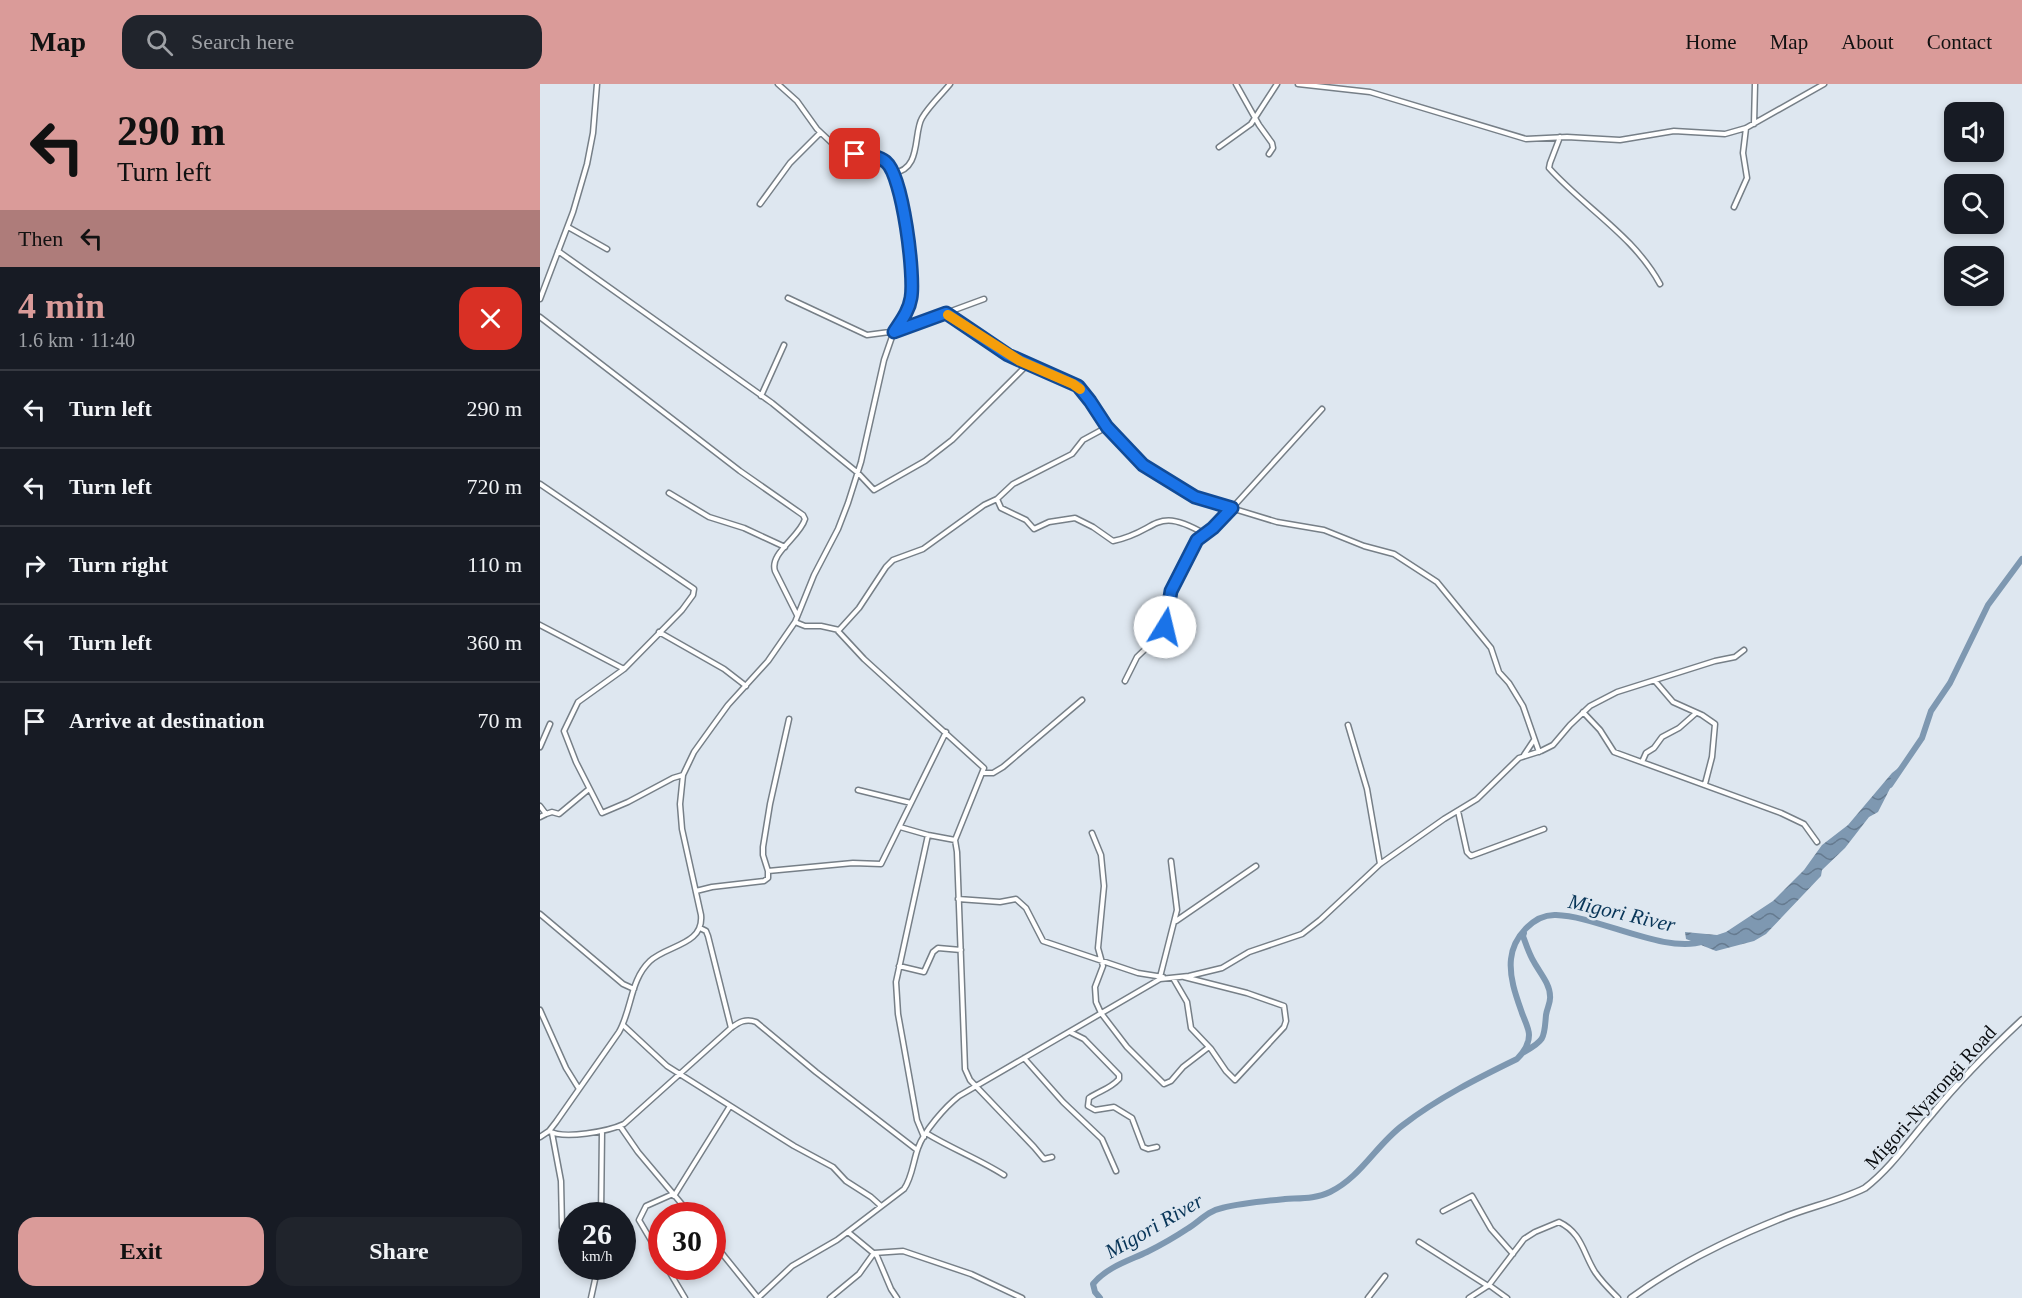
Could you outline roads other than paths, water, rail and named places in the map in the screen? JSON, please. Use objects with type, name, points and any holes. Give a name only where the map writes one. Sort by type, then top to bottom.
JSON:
[{"type":"street","points":[[540,298],[577,200],[591,147],[597,84]]},
{"type":"street","points":[[540,1137],[551,1132],[623,1024],[641,970],[658,955],[690,939],[700,928],[701,919],[681,821],[680,796],[683,776],[694,752],[707,733],[728,705],[783,642],[795,622],[816,570],[841,523],[858,472],[884,360],[894,332],[907,311],[912,290],[907,229],[889,165],[880,158],[841,150],[820,133],[797,101],[778,84]]},
{"type":"street","points":[[893,173],[900,172],[910,161],[918,144],[921,120],[950,84]]},
{"type":"street","points":[[1236,84],[1254,118],[1272,143],[1273,151],[1269,154]]},
{"type":"street","points":[[1219,147],[1247,127],[1277,84]]},
{"type":"street","points":[[1298,84],[1363,91],[1420,106],[1521,138],[1620,140],[1674,131],[1725,134],[1754,124],[1824,84]]},
{"type":"street","points":[[1363,91],[1367,84]]},
{"type":"street","points":[[1754,124],[1755,84]]},
{"type":"street","points":[[1734,207],[1747,178],[1743,153],[1746,128]]},
{"type":"street","points":[[760,204],[790,163],[820,133]]},
{"type":"street","points":[[1560,137],[1550,168],[1620,234],[1646,263],[1660,284]]},
{"type":"street","points":[[568,227],[607,249]]},
{"type":"street","points":[[558,251],[761,396],[858,472],[871,489],[875,490],[920,464],[952,440],[1027,365]]},
{"type":"street","points":[[788,298],[863,334],[894,332],[984,299]]},
{"type":"street","points":[[946,313],[999,350],[1027,365],[1078,386],[1107,427],[1134,457],[1195,497],[1282,523],[1324,530],[1364,546],[1394,554],[1439,583],[1491,648],[1499,672],[1509,683],[1524,708],[1539,752]]},
{"type":"street","points":[[540,317],[740,471],[803,515],[805,519],[802,526],[775,559],[774,567],[798,615]]},
{"type":"street","points":[[761,396],[784,345]]},
{"type":"street","points":[[1125,681],[1137,657],[1162,633],[1167,619],[1171,591],[1197,540],[1232,508],[1322,409]]},
{"type":"street","points":[[838,631],[867,598],[890,563],[923,549],[984,505],[997,499],[1013,484],[1069,456],[1083,440],[1107,427]]},
{"type":"street","points":[[540,484],[694,589],[693,595],[682,610],[624,669],[578,702],[564,731],[602,813],[673,778],[683,776]]},
{"type":"street","points":[[669,493],[709,517],[744,528],[784,548]]},
{"type":"street","points":[[997,499],[1001,508],[1026,520],[1034,529],[1049,522],[1075,518],[1113,541],[1153,524],[1172,519],[1205,534]]},
{"type":"street","points":[[795,622],[805,626],[821,626],[838,631],[864,659],[984,769],[955,840],[966,1035],[965,1069],[976,1086],[1044,1159],[1052,1157]]},
{"type":"street","points":[[540,625],[624,669]]},
{"type":"street","points":[[659,632],[724,669],[746,686]]},
{"type":"street","points":[[1524,755],[1539,752],[1553,745],[1590,706],[1617,692],[1715,661],[1735,657],[1744,650]]},
{"type":"street","points":[[1655,681],[1673,702],[1712,720],[1716,726],[1712,757],[1705,784]]},
{"type":"street","points":[[983,772],[993,773],[1003,767],[1082,700]]},
{"type":"street","points":[[1583,712],[1600,730],[1614,752],[1762,804],[1804,824],[1817,842]]},
{"type":"street","points":[[1642,762],[1646,753],[1654,748],[1662,737],[1679,728],[1696,713]]},
{"type":"street","points":[[696,891],[766,881],[768,878],[763,847],[789,719]]},
{"type":"street","points":[[540,747],[550,724]]},
{"type":"street","points":[[1347,724],[1367,789],[1380,864]]},
{"type":"street","points":[[768,871],[853,863],[881,864],[946,732]]},
{"type":"street","points":[[958,899],[1000,902],[1017,900],[1026,908],[1044,942],[1135,972],[1173,978],[1222,968],[1249,952],[1302,934],[1313,926],[1380,864],[1477,799],[1503,771],[1524,755],[1534,740]]},
{"type":"street","points":[[540,817],[552,812],[561,813],[590,789]]},
{"type":"street","points":[[858,790],[911,803]]},
{"type":"street","points":[[540,806],[546,814]]},
{"type":"street","points":[[1458,811],[1467,852],[1471,856],[1544,829]]},
{"type":"street","points":[[900,827],[928,836],[955,840]]},
{"type":"street","points":[[1092,833],[1101,855],[1104,878],[1098,948],[1103,966],[1094,993],[1101,1012],[1132,1053],[1165,1085],[1186,1064],[1209,1047]]},
{"type":"street","points":[[928,836],[897,982],[898,1014],[917,1120],[925,1135],[986,1163],[1004,1175]]},
{"type":"street","points":[[1160,977],[1175,921],[1177,899],[1171,861]]},
{"type":"street","points":[[1175,921],[1256,866]]},
{"type":"street","points":[[540,914],[623,984],[634,989]]},
{"type":"street","points":[[700,928],[706,931],[710,942],[731,1028]]},
{"type":"street","points":[[899,966],[924,972],[933,952],[938,948],[961,950]]},
{"type":"street","points":[[1173,978],[1187,1002],[1190,1026],[1235,1080],[1284,1027],[1286,1021],[1284,1007],[1241,991],[1183,977]]},
{"type":"street","points":[[726,1258],[758,1298],[792,1266],[848,1232],[906,1185],[917,1150],[925,1135],[951,1103],[1049,1042],[1150,984],[1167,978]]},
{"type":"street","points":[[540,1010],[566,1068],[579,1089]]},
{"type":"street","points":[[551,1132],[564,1135],[602,1131],[620,1126],[731,1028],[744,1020],[756,1022],[805,1064],[917,1150]]},
{"type":"street","name":"Migori-Nyarongi Road","points":[[1632,1298],[1692,1259],[1731,1239],[1865,1188],[1876,1180],[1896,1158],[1973,1068],[2022,1020]]},
{"type":"street","points":[[623,1024],[659,1059],[730,1106],[833,1167],[846,1181],[871,1197],[881,1207]]},
{"type":"street","points":[[1070,1032],[1084,1039],[1117,1071],[1119,1077],[1117,1082],[1107,1090],[1089,1098],[1088,1106],[1095,1110],[1118,1108],[1133,1119],[1143,1147],[1148,1149],[1157,1147]]},
{"type":"street","points":[[1024,1058],[1058,1097],[1102,1139],[1116,1171]]},
{"type":"street","points":[[656,1202],[674,1195],[730,1106]]},
{"type":"street","points":[[620,1126],[630,1142],[680,1202]]},
{"type":"street","points":[[602,1131],[602,1202]]},
{"type":"street","points":[[551,1132],[561,1181],[561,1202]]},
{"type":"street","points":[[1443,1211],[1472,1196],[1491,1229],[1513,1254]]},
{"type":"street","points":[[648,1205],[639,1220],[648,1235]]},
{"type":"street","points":[[1470,1298],[1488,1285],[1522,1241],[1554,1223],[1561,1222],[1582,1243],[1596,1272],[1618,1298]]},
{"type":"street","points":[[848,1232],[874,1253],[880,1261],[897,1298]]},
{"type":"street","points":[[1419,1242],[1507,1298]]},
{"type":"street","points":[[874,1253],[903,1251],[970,1274],[1022,1298]]},
{"type":"street","points":[[830,1298],[859,1274],[874,1253]]},
{"type":"street","points":[[1368,1298],[1385,1276]]},
{"type":"street","points":[[591,1298],[595,1280]]},
{"type":"street","points":[[674,1280],[685,1298]]},
{"type":"water","points":[[1902,765],[1878,812],[1869,817],[1845,848],[1822,870],[1821,876],[1766,934],[1754,941],[1716,951],[1686,939],[1685,932],[1717,935],[1726,932],[1773,901],[1804,870],[1822,845],[1848,825],[1892,773]]},
{"type":"waterway","name":"Migori River","points":[[1890,785],[1922,738],[1931,711],[1950,683],[1988,605],[2022,559]]},
{"type":"waterway","name":"Migori River","points":[[1100,1298],[1093,1284],[1105,1273],[1168,1241],[1212,1212],[1237,1205],[1313,1197],[1341,1186],[1393,1133],[1416,1115],[1458,1089],[1517,1059],[1525,1048],[1529,1035],[1513,986],[1511,959],[1520,936],[1540,918],[1556,915],[1573,917],[1671,943],[1688,944],[1704,941]]},
{"type":"waterway","points":[[1524,933],[1523,936],[1532,959],[1550,992],[1542,1037],[1524,1052]]}]
